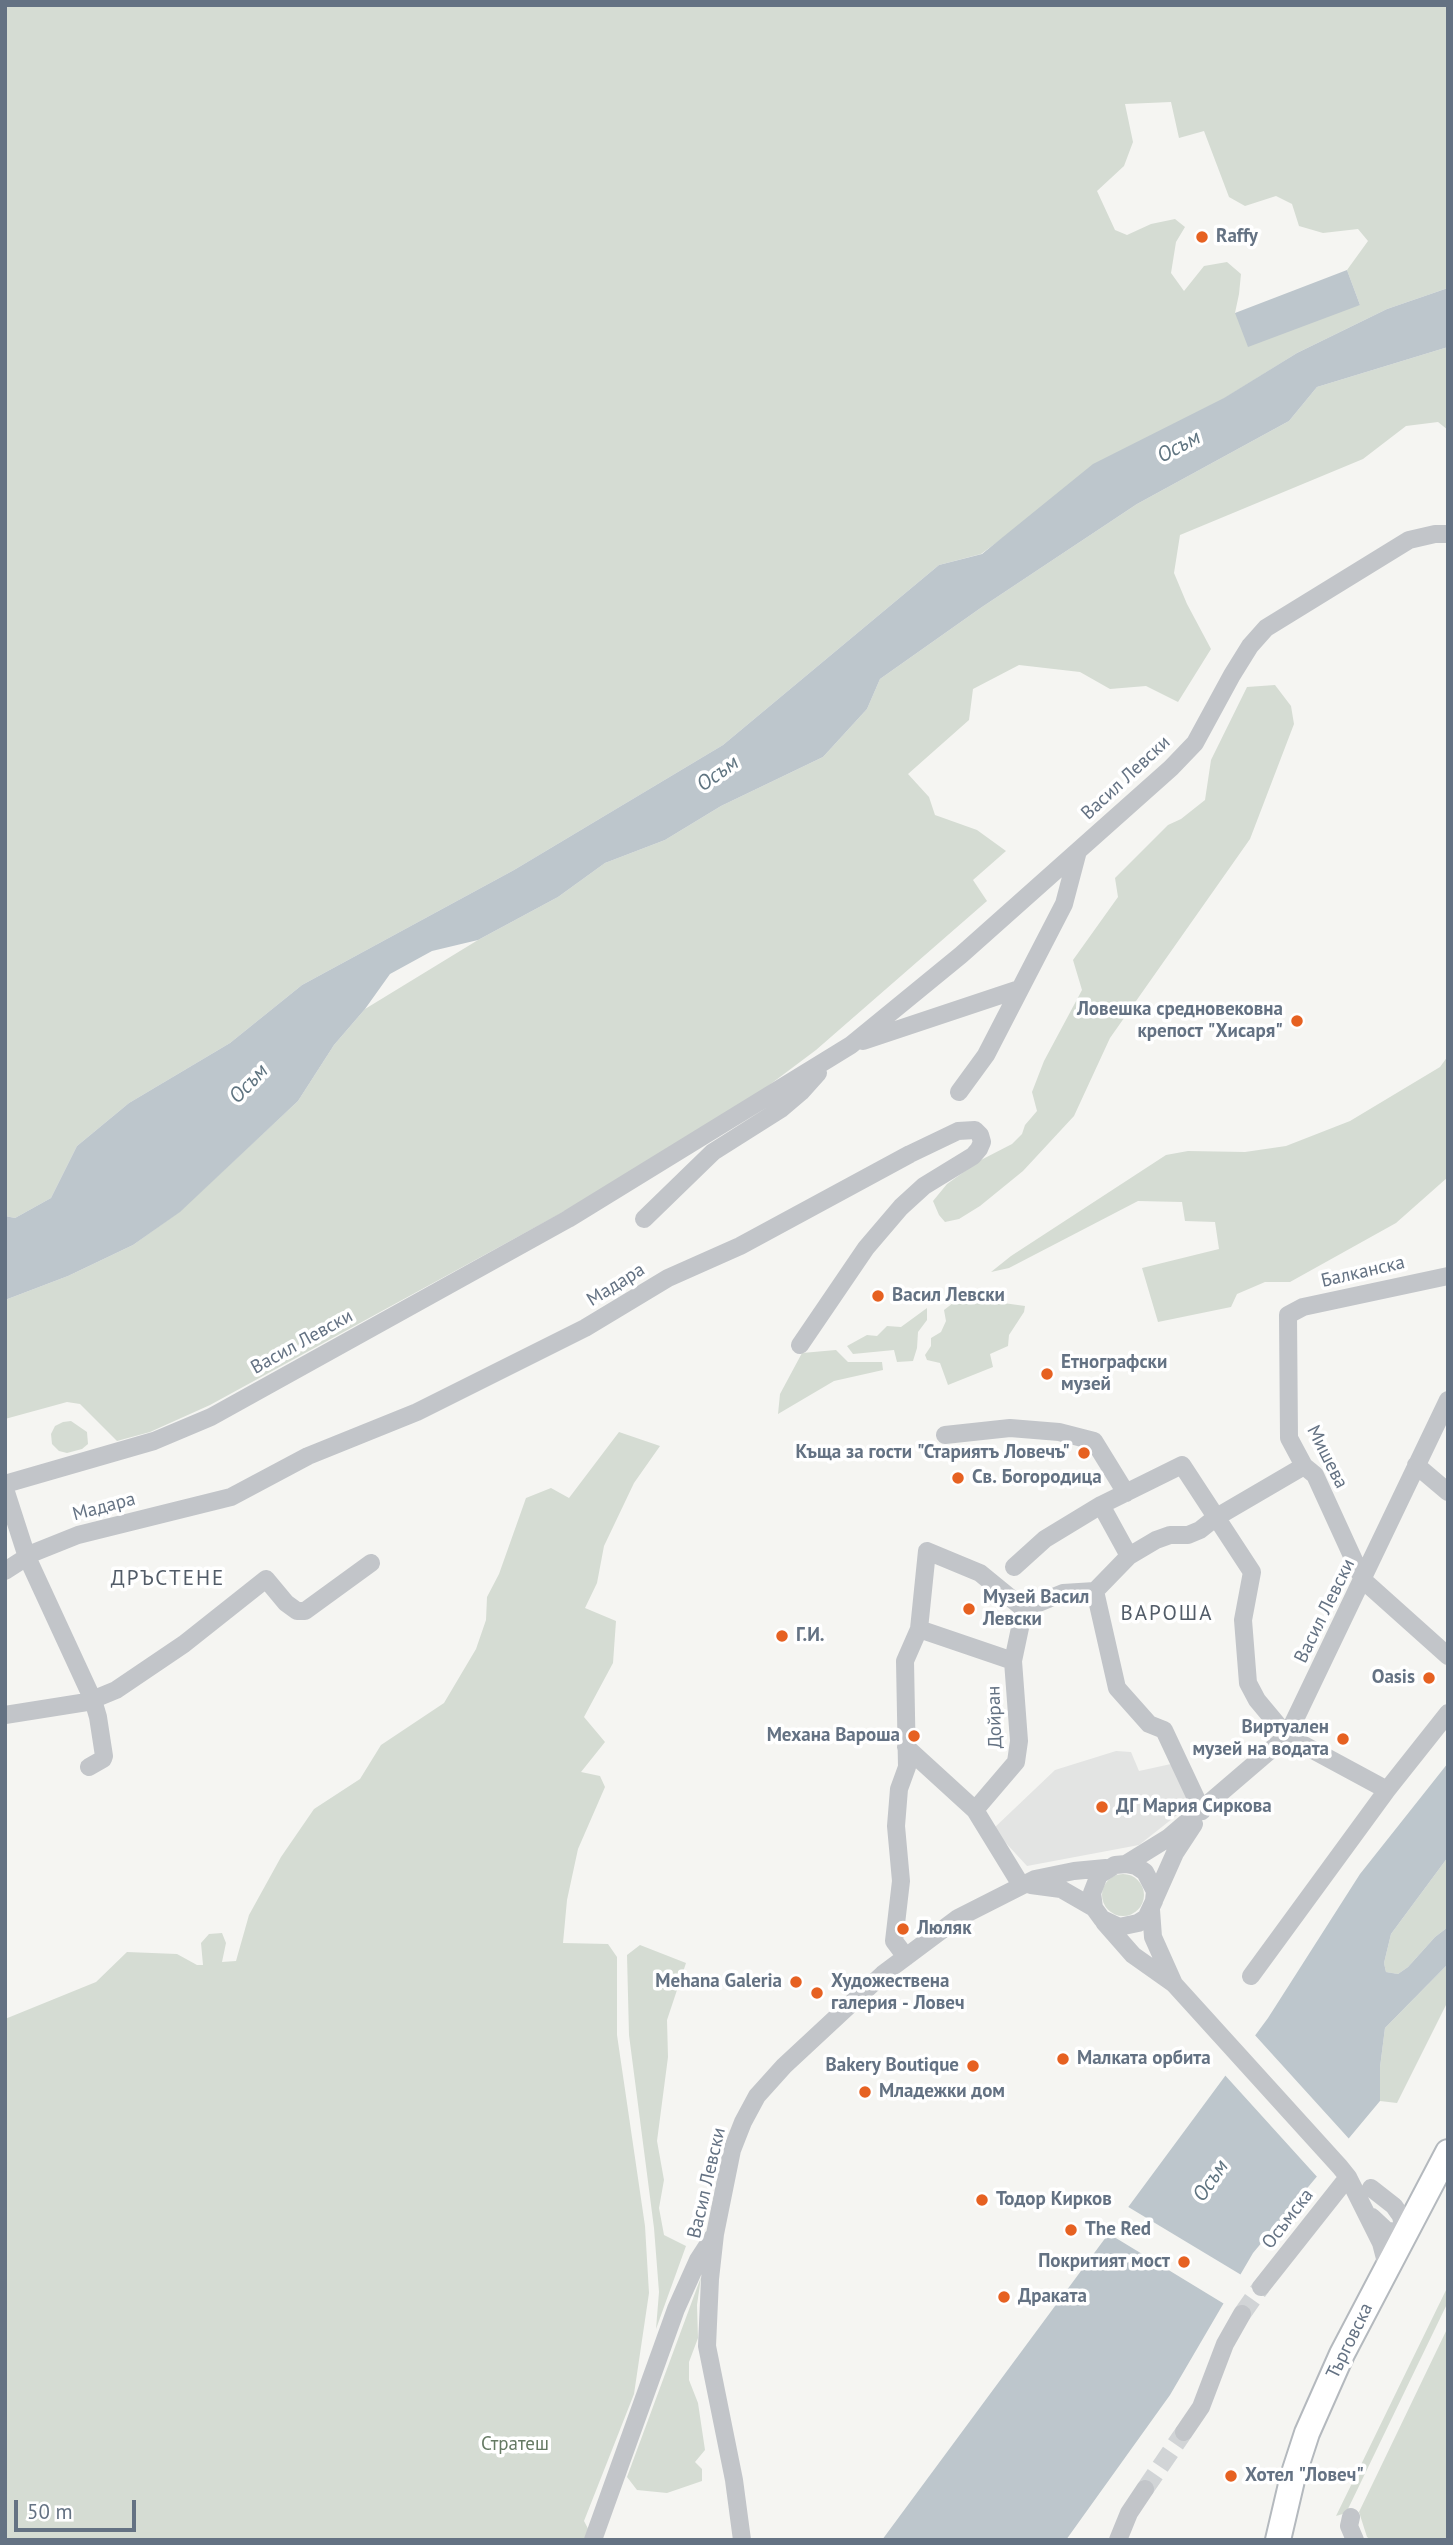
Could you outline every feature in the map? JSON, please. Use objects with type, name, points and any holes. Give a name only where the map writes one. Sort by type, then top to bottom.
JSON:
[{"type":"street","name":"Васил Левски","points":[[5,1487],[154,1441],[211,1417],[568,1219],[851,1045],[961,955],[1171,768],[1195,743],[1232,675],[1250,646],[1266,628],[1409,540],[1448,534]]},
{"type":"street","points":[[959,1092],[986,1055],[1064,904],[1078,851]]},
{"type":"street","points":[[644,1219],[713,1152],[781,1109],[851,1045],[1019,989]]},
{"type":"street","name":"Мадара","points":[[5,1571],[27,1557],[78,1535],[231,1497],[308,1456],[416,1412],[585,1328],[668,1278],[740,1246],[934,1142],[958,1131],[975,1130],[981,1135],[982,1142],[973,1156],[924,1186],[901,1207],[866,1248],[800,1345]]},
{"type":"street","name":"Балканска","points":[[1288,1315],[1303,1307],[1448,1276]]},
{"type":"street","name":"Мишева","points":[[1288,1315],[1289,1438],[1304,1466],[1315,1475],[1363,1580],[1448,1656]]},
{"type":"street","name":"Васил Левски","points":[[1202,1811],[1287,1736],[1448,1400]]},
{"type":"street","points":[[945,1435],[1010,1428],[1059,1432],[1094,1441],[1126,1493]]},
{"type":"street","points":[[1014,1567],[1045,1539],[1101,1505],[1182,1465],[1252,1572],[1243,1620],[1248,1683],[1257,1700],[1287,1736],[1387,1790]]},
{"type":"street","points":[[1416,1465],[1448,1492]]},
{"type":"street","points":[[906,1957],[894,1941],[901,1881],[896,1826],[899,1789],[907,1767],[905,1661],[919,1629],[927,1550],[980,1573],[1024,1609],[1063,1594],[1095,1591],[1129,1556],[1156,1540],[1170,1535],[1188,1535],[1200,1530],[1215,1518],[1304,1466]]},
{"type":"street","points":[[5,1487],[27,1557],[93,1700],[104,1756],[89,1767]]},
{"type":"street","points":[[1101,1505],[1129,1556]]},
{"type":"street","points":[[5,1715],[93,1700],[116,1690],[184,1644],[266,1579],[286,1603],[297,1611],[305,1611],[371,1563]]},
{"type":"street","points":[[1095,1591],[1117,1688],[1149,1724],[1164,1730],[1202,1811]]},
{"type":"street","name":"Дойран","points":[[975,1810],[1016,1762],[1019,1741],[1013,1661],[1024,1609]]},
{"type":"street","points":[[919,1629],[1013,1661]]},
{"type":"street","points":[[1251,1976],[1387,1790],[1448,1713]]},
{"type":"street","points":[[906,1747],[975,1810],[1021,1885],[1061,1889],[1110,1924],[1129,1926],[1138,1923],[1153,1906],[1175,1853],[1202,1811]]},
{"type":"street","points":[[1202,1811],[1168,1838],[1126,1864],[1106,1868],[1094,1883],[1091,1893],[1098,1914],[1133,1955],[1174,1984],[1365,2194],[1378,2224],[1387,2231],[1404,2232]]},
{"type":"street","points":[[1126,1864],[1145,1872],[1154,1891],[1153,1937],[1174,1984]]},
{"type":"street","name":"Васил Левски","points":[[741,2540],[734,2480],[707,2346],[709,2290],[715,2234],[732,2150],[757,2096],[784,2066],[883,1974],[958,1917],[1021,1885],[1049,1875],[1106,1868]]},
{"type":"street","name":"Търговска","points":[[1278,2540],[1293,2476],[1307,2433],[1342,2354],[1448,2152]]},
{"type":"street","name":"Осъмска","points":[[1261,2287],[1344,2172]]},
{"type":"street","points":[[1365,2194],[1419,2203]]},
{"type":"street","points":[[1365,2194],[1387,2266]]},
{"type":"street","points":[[593,2540],[676,2309],[698,2260],[715,2234]]},
{"type":"street","points":[[1184,2432],[1201,2407],[1224,2344],[1242,2314]]},
{"type":"street","points":[[1118,2540],[1129,2513],[1145,2489]]},
{"type":"street","points":[[1351,2517],[1349,2526],[1355,2540]]},
{"type":"shaded area","name":"ДГ Мария Сиркова","points":[[1116,1751],[1131,1752],[1139,1771],[1171,1764],[1191,1804],[1139,1845],[1027,1866],[993,1829],[1055,1770]]},
{"type":"green space","points":[[5,5],[1448,5],[1448,288],[1387,309],[1297,353],[1015,529],[981,554],[939,565],[723,745],[514,870],[302,985],[230,1043],[129,1103],[77,1146],[51,1198],[15,1218],[5,1216]],"holes":[[[1171,102],[1179,138],[1204,131],[1229,197],[1245,206],[1276,196],[1292,204],[1299,226],[1323,233],[1358,229],[1368,241],[1347,270],[1360,305],[1235,313],[1241,274],[1227,262],[1204,266],[1184,291],[1171,273],[1176,242],[1185,227],[1175,219],[1151,224],[1127,235],[1115,230],[1097,191],[1124,166],[1133,142],[1125,104]]]},
{"type":"green space","points":[[1448,347],[1448,430],[1438,422],[1406,426],[1363,459],[1180,535],[1174,573],[1211,649],[1178,702],[1146,686],[1110,689],[1080,672],[1019,665],[973,689],[969,720],[908,774],[929,797],[935,815],[977,830],[1006,851],[973,880],[987,901],[816,1050],[764,1089],[574,1206],[210,1405],[150,1432],[117,1441],[80,1404],[67,1402],[5,1419],[5,1300],[68,1276],[133,1245],[179,1212],[298,1101],[334,1045],[365,1009],[478,940],[558,897],[605,863],[665,840],[721,806],[823,757],[867,709],[880,679],[982,607],[1137,504],[1289,421],[1317,387]]},
{"type":"green space","points":[[1275,685],[1291,706],[1294,724],[1250,839],[1110,1038],[1074,1116],[1023,1171],[980,1206],[959,1219],[945,1222],[933,1201],[947,1184],[979,1161],[1012,1144],[1037,1111],[1032,1092],[1044,1061],[1082,990],[1073,960],[1118,897],[1115,878],[1168,825],[1181,819],[1205,800],[1211,760],[1247,687]]},
{"type":"green space","points":[[1448,1056],[1448,1177],[1396,1223],[1290,1282],[1265,1282],[1237,1294],[1231,1307],[1158,1322],[1142,1268],[1219,1249],[1215,1222],[1185,1221],[1182,1202],[1138,1201],[1009,1268],[991,1272],[1011,1256],[1166,1155],[1188,1151],[1245,1152],[1286,1146],[1350,1121],[1440,1067]]},
{"type":"green space","points":[[989,1301],[1025,1306],[1009,1335],[1008,1346],[990,1354],[993,1367],[948,1385],[940,1363],[927,1360],[925,1355],[931,1346],[931,1338],[941,1332],[946,1321],[944,1310],[953,1303]]},
{"type":"green space","points":[[927,1308],[927,1320],[918,1332],[913,1361],[897,1362],[894,1350],[853,1354],[847,1346],[867,1335],[877,1336],[887,1326],[901,1327]]},
{"type":"green space","points":[[836,1350],[848,1362],[882,1362],[883,1370],[834,1381],[778,1414],[780,1394],[802,1353]]},
{"type":"green space","points":[[71,1421],[87,1432],[88,1444],[82,1449],[67,1453],[59,1451],[52,1444],[51,1434],[55,1426]]},
{"type":"green space","name":"Стратеш","points":[[619,1432],[660,1446],[634,1483],[604,1546],[597,1583],[585,1608],[616,1621],[613,1663],[584,1717],[605,1742],[581,1772],[600,1776],[605,1787],[578,1849],[567,1900],[563,1943],[608,1944],[617,1957],[617,2035],[645,2226],[649,2293],[634,2394],[584,2521],[594,2540],[5,2540],[5,2019],[96,1982],[127,1952],[177,1954],[197,1965],[203,1965],[201,1943],[209,1934],[222,1933],[226,1943],[222,1962],[236,1961],[249,1915],[281,1857],[314,1809],[360,1779],[381,1745],[444,1703],[476,1649],[486,1620],[487,1597],[499,1574],[526,1498],[551,1488],[569,1498]]},
{"type":"green space","points":[[1448,1857],[1448,1927],[1435,1937],[1408,1967],[1398,1974],[1386,1972],[1384,1963],[1391,1934]]},
{"type":"green space","points":[[1123,1874],[1138,1880],[1144,1895],[1138,1910],[1123,1916],[1108,1910],[1102,1895],[1108,1880]]},
{"type":"green space","points":[[640,1945],[686,1963],[667,2020],[668,2057],[657,2141],[664,2180],[659,2208],[664,2235],[686,2246],[656,2329],[659,2292],[654,2228],[629,2035],[627,1955]]},
{"type":"green space","points":[[1448,1964],[1448,2001],[1397,2103],[1380,2101],[1380,2067],[1385,2028]]},
{"type":"green space","points":[[701,2277],[697,2305],[698,2338],[689,2362],[689,2380],[698,2403],[705,2450],[695,2462],[702,2469],[702,2481],[667,2493],[637,2490],[627,2477]]},
{"type":"green space","points":[[1448,2286],[1448,2302],[1346,2513],[1336,2516]]},
{"type":"green space","points":[[1448,2327],[1448,2540],[1371,2540],[1367,2537],[1359,2512]]},
{"type":"water","points":[[1347,270],[1360,305],[1248,347],[1235,313]]},
{"type":"water","name":"Осъм","points":[[1448,288],[1448,347],[1317,387],[1289,421],[1137,504],[982,607],[880,679],[867,709],[823,757],[721,806],[665,840],[605,863],[558,897],[478,940],[432,951],[390,974],[334,1045],[298,1101],[180,1212],[133,1245],[68,1276],[5,1300],[5,1216],[15,1218],[51,1198],[77,1146],[129,1103],[230,1043],[302,985],[514,870],[723,745],[939,565],[982,554],[1093,464],[1224,398],[1297,353],[1387,309]]},
{"type":"water","name":"Осъм","points":[[1448,1763],[1448,1857],[1391,1934],[1384,1963],[1386,1972],[1398,1974],[1448,1927],[1448,1964],[1385,2028],[1380,2067],[1380,2101],[1253,2253],[1170,2395],[1066,2540],[882,2540],[1268,2018],[1360,1874]]},
{"type":"pier","points":[[1253,2033],[1351,2141],[1319,2179],[1223,2073]]},
{"type":"pier","name":"Покритият мост","points":[[1125,2205],[1243,2276],[1226,2305],[1106,2232]]},
{"type":"tunnel","points":[[1242,2314],[1261,2287]]},
{"type":"tunnel","points":[[1145,2489],[1184,2432]]},
{"type":"place","name":"Raffy","points":[[1202,237]]},
{"type":"place","name":"Ловешка средновековна крепост \"Хисаря\"","points":[[1297,1021]]},
{"type":"place","name":"Васил Левски","points":[[878,1296]]},
{"type":"place","name":"Етнографски музей","points":[[1047,1374]]},
{"type":"place","name":"Къща за гости \"Стариятъ Ловечъ\"","points":[[1084,1453]]},
{"type":"place","name":"Св. Богородица","points":[[958,1478]]},
{"type":"place","name":"Музей Васил Левски","points":[[969,1609]]},
{"type":"place","name":"Г.И.","points":[[782,1636]]},
{"type":"place","name":"Oasis","points":[[1429,1678]]},
{"type":"place","name":"Механа Вароша","points":[[914,1736]]},
{"type":"place","name":"Виртуален музей на водата","points":[[1343,1739]]},
{"type":"place","name":"ДГ Мария Сиркова","points":[[1102,1807]]},
{"type":"place","name":"Люляк","points":[[903,1929]]},
{"type":"place","name":"Mehana Galeria","points":[[796,1982]]},
{"type":"place","name":"Художествена галерия - Ловеч","points":[[817,1993]]},
{"type":"place","name":"Малката орбита","points":[[1063,2059]]},
{"type":"place","name":"Bakery Boutique","points":[[973,2066]]},
{"type":"place","name":"Младежки дом","points":[[865,2092]]},
{"type":"place","name":"Тодор Кирков","points":[[982,2200]]},
{"type":"place","name":"The Red","points":[[1071,2230]]},
{"type":"place","name":"Покритият мост","points":[[1184,2262]]},
{"type":"place","name":"Драката","points":[[1004,2297]]},
{"type":"place","name":"Хотел \"Ловеч\"","points":[[1231,2476]]},
{"type":"district","name":"ДРЪСТЕНЕ","points":[[168,1579]]},
{"type":"district","name":"ВАРОША","points":[[1167,1614]]}]
